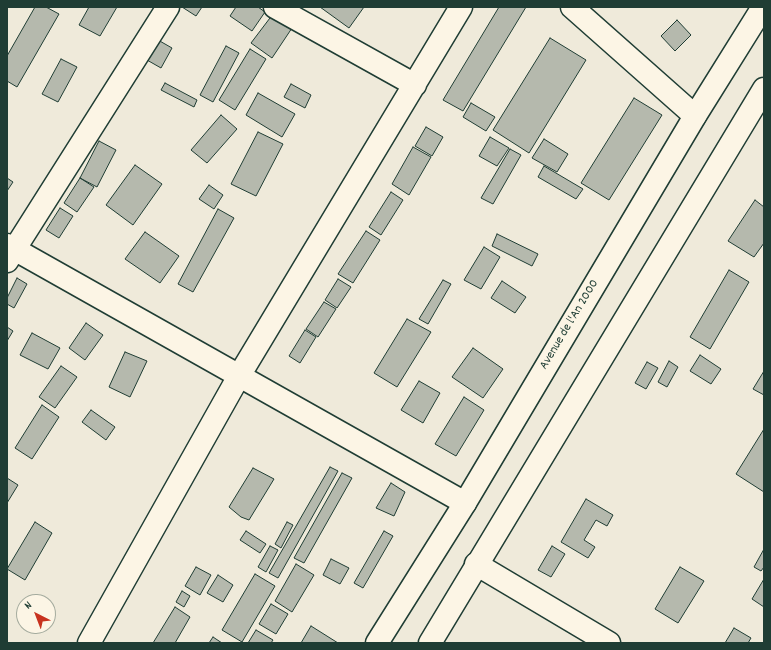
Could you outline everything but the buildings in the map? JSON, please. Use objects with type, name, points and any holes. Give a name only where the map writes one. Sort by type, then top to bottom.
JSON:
[{"type":"street","points":[[168,7],[9,252],[240,376],[465,503]]},
{"type":"street","points":[[275,7],[414,85]]},
{"type":"street","points":[[89,643],[240,376],[461,7]]},
{"type":"street","points":[[572,7],[695,116]]},
{"type":"street","name":"Avenue de l'An 2000","points":[[377,643],[465,503],[695,116],[763,7]]},
{"type":"street","points":[[430,643],[476,564],[764,89]]},
{"type":"street","points":[[476,564],[609,643]]}]
